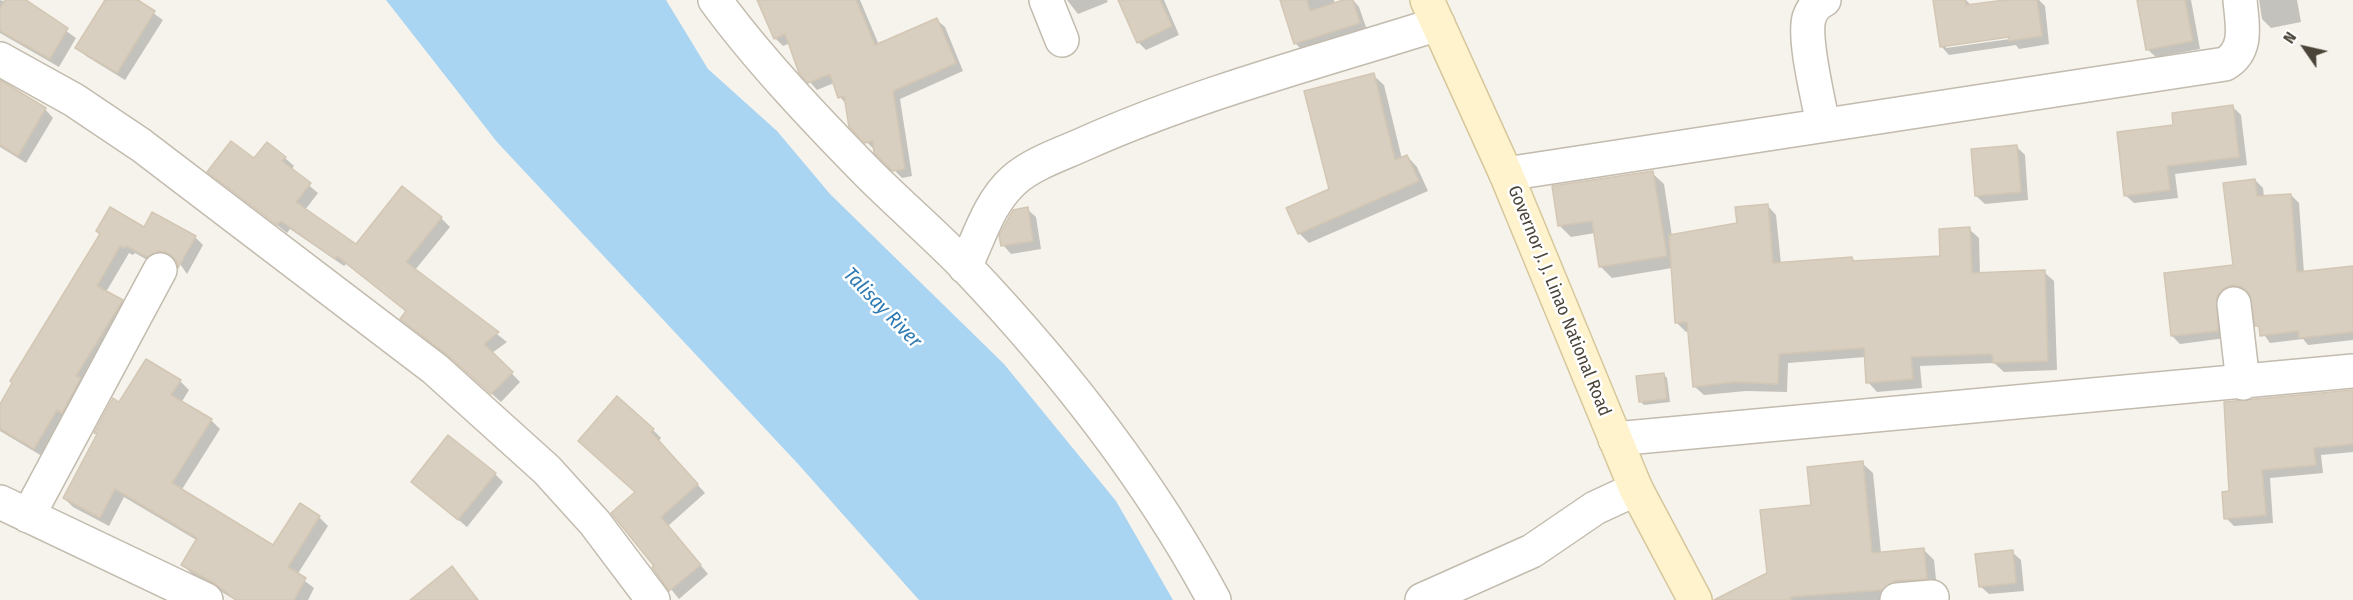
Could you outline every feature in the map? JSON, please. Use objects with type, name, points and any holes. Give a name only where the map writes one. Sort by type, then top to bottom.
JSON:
[{"type":"main road","name":"Governor J. J. Linao National Road","points":[[1433,12],[1506,174],[1636,489],[1695,600]]},
{"type":"street","points":[[715,0],[822,124],[965,267],[1050,360],[1113,439],[1156,499],[1214,600]]},
{"type":"street","points":[[1046,0],[1062,40]]},
{"type":"street","points":[[1823,125],[1810,56],[1808,19],[1816,5],[1824,0]]},
{"type":"street","points":[[1506,174],[2225,64],[2233,59],[2242,42],[2240,0]]},
{"type":"street","points":[[965,267],[1001,195],[1014,179],[1039,164],[1112,131],[1433,12]]},
{"type":"street","points":[[0,59],[74,100],[141,145],[435,369],[547,470],[596,523],[653,600]]},
{"type":"street","points":[[160,270],[14,509],[206,600]]},
{"type":"street","points":[[2234,304],[2243,383]]},
{"type":"street","points":[[1616,439],[2353,372]]},
{"type":"street","points":[[1422,600],[1532,551],[1595,508],[1636,489]]},
{"type":"street","points":[[1897,600],[1932,597]]},
{"type":"water","name":"Talisay River","points":[[386,0],[666,0],[708,69],[777,131],[830,194],[1004,364],[1116,501],[1173,600],[919,600],[799,465],[497,142]]},
{"type":"building","points":[[5,0],[26,0],[68,28],[50,59],[0,31],[0,8]]},
{"type":"building","points":[[105,0],[138,0],[155,11],[117,73],[75,48]]},
{"type":"building","points":[[757,0],[856,0],[875,45],[937,18],[956,63],[893,91],[905,169],[892,171],[874,153],[873,141],[865,143],[849,127],[844,96],[838,98],[830,74],[808,83],[799,73],[785,34],[774,39]]},
{"type":"building","points":[[1118,0],[1160,0],[1172,26],[1137,43]]},
{"type":"building","points":[[1280,0],[1307,0],[1310,11],[1343,0],[1353,0],[1360,23],[1294,44]]},
{"type":"building","points":[[1933,0],[1965,0],[1966,5],[2005,0],[2037,0],[2042,36],[2009,41],[2009,37],[1940,47]]},
{"type":"building","points":[[2137,0],[2185,0],[2193,41],[2146,50]]},
{"type":"building","points":[[1374,73],[1395,160],[1407,155],[1419,181],[1298,234],[1286,208],[1329,189],[1304,91]]},
{"type":"building","points":[[0,80],[46,108],[18,156],[0,145]]},
{"type":"building","points":[[2233,105],[2239,157],[2167,166],[2170,190],[2124,196],[2117,132],[2173,125],[2172,113]]},
{"type":"building","points":[[231,141],[254,158],[267,142],[286,157],[282,161],[311,183],[296,202],[356,244],[402,186],[442,217],[406,262],[499,332],[484,344],[513,372],[491,394],[446,354],[400,319],[406,311],[337,256],[335,259],[281,221],[277,225],[207,172]]},
{"type":"building","points":[[2017,145],[2021,192],[1975,196],[1971,149]]},
{"type":"building","points":[[1653,171],[1667,256],[1599,267],[1592,221],[1558,226],[1552,186]]},
{"type":"building","points":[[2255,179],[2257,196],[2291,194],[2297,272],[2353,266],[2353,332],[2299,338],[2298,331],[2260,336],[2259,326],[2255,326],[2249,293],[2242,287],[2232,285],[2223,289],[2217,297],[2218,331],[2171,336],[2164,273],[2233,265],[2223,183]]},
{"type":"building","points":[[1768,204],[1773,263],[1852,257],[1853,261],[1940,256],[1939,229],[1970,227],[1972,273],[2045,270],[2048,361],[1993,363],[1992,354],[1911,357],[1913,379],[1866,383],[1864,348],[1779,354],[1778,384],[1735,382],[1693,387],[1687,322],[1675,323],[1669,235],[1737,223],[1735,207]]},
{"type":"building","points":[[110,207],[144,227],[152,212],[196,236],[178,268],[176,260],[168,253],[159,251],[147,257],[126,246],[124,248],[120,246],[97,286],[123,300],[76,376],[81,378],[62,413],[57,410],[34,449],[0,429],[0,404],[12,383],[10,381],[100,234],[96,231]]},
{"type":"building","points":[[1028,207],[1033,241],[1001,246],[999,235],[1013,210]]},
{"type":"building","points":[[146,359],[181,380],[171,395],[212,419],[172,483],[273,545],[300,503],[320,516],[288,567],[306,578],[294,600],[236,600],[214,583],[181,565],[197,538],[115,489],[100,518],[63,498],[113,398],[119,402]]},
{"type":"building","points":[[1664,373],[1667,399],[1639,402],[1636,376]]},
{"type":"building","points":[[2353,390],[2353,444],[2314,448],[2316,465],[2262,470],[2266,515],[2224,519],[2222,492],[2229,491],[2224,402]]},
{"type":"building","points":[[617,396],[654,429],[651,432],[698,484],[661,517],[701,565],[669,591],[652,567],[654,566],[611,513],[635,492],[578,441]]},
{"type":"building","points":[[448,435],[496,473],[458,520],[411,482]]},
{"type":"building","points":[[1863,461],[1872,553],[1924,548],[1927,579],[1895,581],[1882,590],[1790,597],[1792,600],[1714,600],[1767,573],[1760,510],[1811,505],[1807,467]]},
{"type":"building","points":[[2013,550],[2016,583],[1979,587],[1975,554]]},
{"type":"building","points":[[452,566],[478,600],[410,600]]}]
